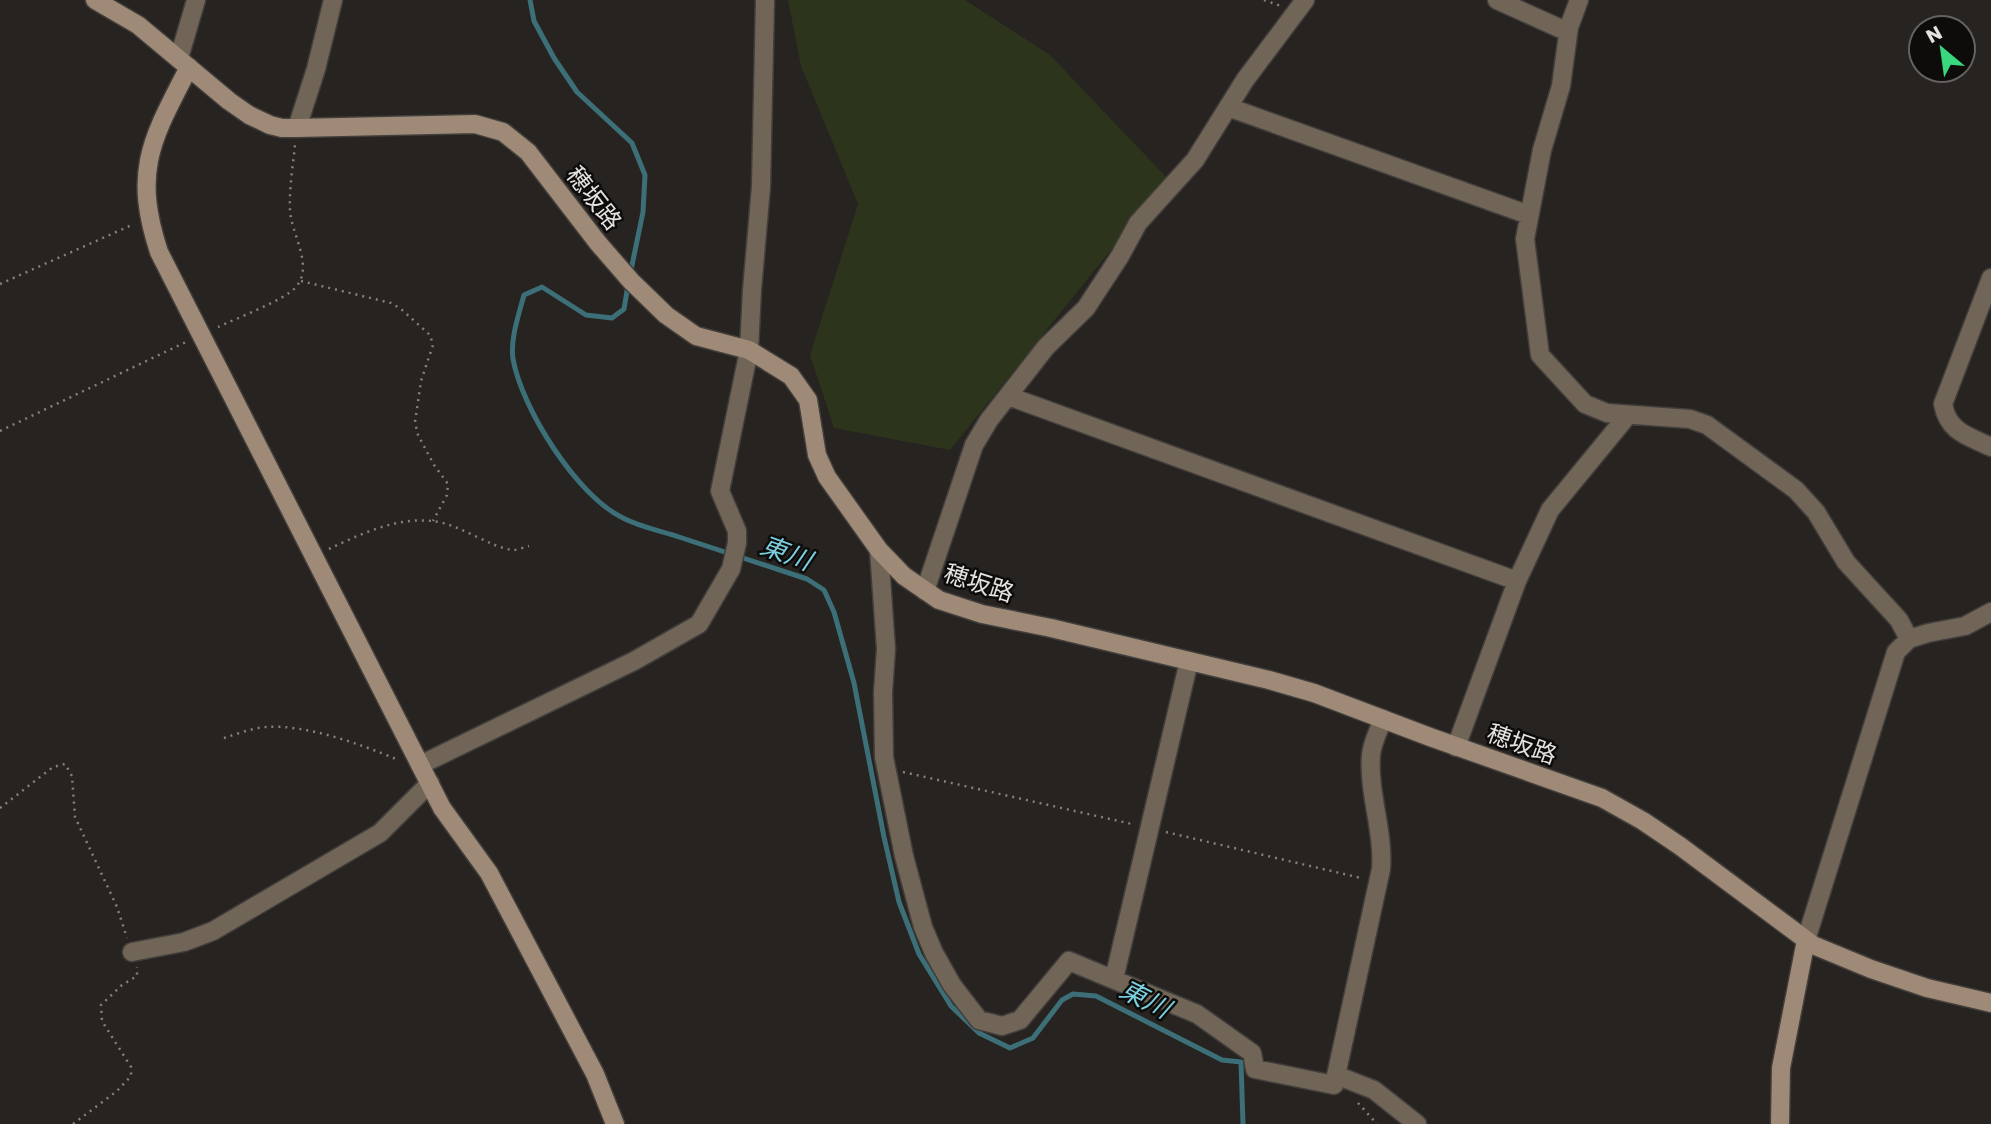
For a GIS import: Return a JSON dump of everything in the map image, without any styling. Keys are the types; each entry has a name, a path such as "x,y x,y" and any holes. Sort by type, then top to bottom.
{"main road":[{"name":"穂坂路","path":"95,0 138,25 229,101 270,125 297,128 475,124 503,132 528,152 584,226 666,316 696,336 749,350 791,376 808,400 817,455 827,477 879,550 904,576 939,600 982,614 1051,628 1314,693 1602,798 1680,846 1814,945 1927,988 1991,1003"},
{"path":"184,62 153,142 146,168 149,217 159,252 418,762 442,807 489,873 595,1073 615,1124"},
{"path":"1780,1124 1781,1068 1806,940"}],"street":[{"path":"184,62 196,0"},
{"path":"297,128 316,69 333,0"},
{"path":"418,762 634,660 699,624 731,569 737,531 720,491 749,350 761,187 765,0"},
{"path":"925,591 974,445 989,420 1045,347 1086,308 1138,223 1195,160 1245,80 1305,0"},
{"path":"1497,0 1568,32"},
{"path":"1579,0 1568,32 1562,86 1542,150 1525,240 1540,355 1585,404 1607,413 1690,419 1707,425 1796,490 1816,512 1846,562 1899,620 1909,639"},
{"path":"1228,107 1529,215"},
{"path":"1991,278 1943,404 1946,418 1955,429 1991,447"},
{"path":"1008,396 1517,581"},
{"path":"1456,747 1517,581 1550,510 1628,415"},
{"path":"879,550 886,649 883,692 884,757 904,856 923,927 934,953 951,985 979,1020 1002,1026 1020,1020 1069,961 1197,1014 1252,1053 1255,1069 1334,1084 1381,870 1382,850 1371,752 1383,719"},
{"path":"1806,940 1896,652 1909,639 1965,626 1991,612"},
{"path":"1114,979 1189,661"},
{"path":"132,952 184,942 212,931 246,912 380,833 430,783"},
{"path":"1336,1075 1374,1090 1417,1124"}],"path":[{"path":"0,285 149,217"},
{"path":"301,281 391,303 430,335 433,345 421,381 415,422 418,435 448,484 447,495 433,521"},
{"path":"314,557 381,527 433,521 469,532 506,548 515,550 529,546"},
{"path":"224,738 264,727 289,727 338,738 397,759 418,762"},
{"path":"0,808 53,767 65,764 72,776 75,817 117,907 136,962 138,976 122,985 101,1005 102,1021 131,1067 131,1076 117,1091 73,1124"}],"green space":[{"path":"788,0 965,0 1050,55 1168,179 950,450 834,428 810,355 858,204 801,66"}],"waterway":[{"name":"東川","path":"530,0 534,21 554,58 577,92 632,143 645,175 643,212 630,275"},
{"name":"東川","path":"628,285 624,309 612,318 586,315 542,287 524,295 512,351 518,379 528,402 554,449 570,471 605,507 636,524 807,579 824,590 834,612 854,683 899,902 919,954 951,1006 979,1033 1010,1048 1033,1038 1062,1000 1073,994 1096,996 1222,1060 1241,1062 1243,1124"}]}
